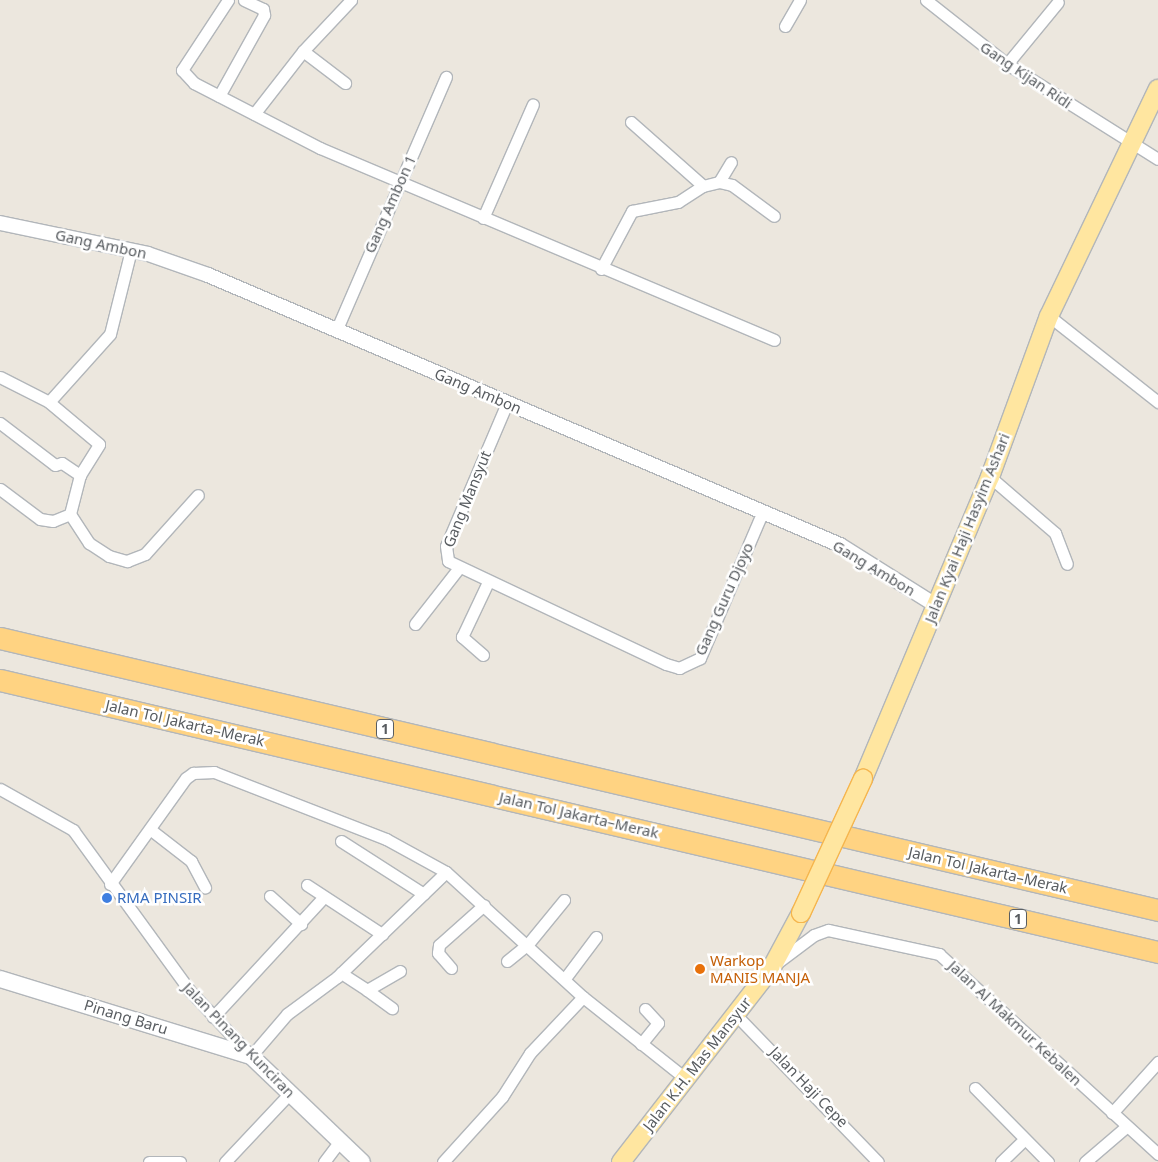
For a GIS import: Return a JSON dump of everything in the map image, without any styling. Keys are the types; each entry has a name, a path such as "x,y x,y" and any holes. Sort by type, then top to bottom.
{"highway":[{"name":"Jalan Tol Jakarta–Merak","path":"0,638 1158,910"},
{"name":"Jalan Tol Jakarta–Merak","path":"0,680 1158,952"}],"main road":[{"name":"Jalan Kyai Haji Hasyim Ashari","path":"801,913 863,779 937,606 990,477 1049,316 1158,89"},
{"name":"Jalan K.H. Mas Mansyur","path":"621,1162 772,967 801,913"},
{"name":"Pinang Baru","path":"0,979 251,1056"},
{"name":"Jalan Pinang Kunciran","path":"251,1056 362,1162"}],"street":[{"path":"228,0 182,70 219,96 399,182 601,269 774,340"},
{"path":"219,96 264,15 263,10 244,0"},
{"path":"254,114 303,51 352,0"},
{"path":"785,26 800,0"},
{"name":"Gang Kijan Ridi","path":"926,0 1007,64 1158,159"},
{"path":"1007,64 1058,2"},
{"path":"303,51 345,83"},
{"name":"Gang Ambon 1","path":"336,331 446,77"},
{"path":"483,218 533,104"},
{"path":"631,122 703,186"},
{"path":"719,182 731,162"},
{"path":"601,269 632,211 678,202 703,186 719,182 732,185 774,216"},
{"name":"Gang Ambon","path":"0,223 131,250 184,266 763,510 862,556 937,606"},
{"path":"49,402 110,334 131,250"},
{"path":"1049,316 1158,402"},
{"path":"0,377 49,402 99,444 80,475 70,514 89,543 127,561 145,554 198,495"},
{"name":"Gang Mansyut","path":"507,403 446,546 448,561 487,584 561,617"},
{"path":"0,423 55,465 62,463 80,475"},
{"path":"990,477 1055,533 1066,564"},
{"path":"0,490 40,519 53,521 70,514"},
{"name":"Gang Guru Djoyo","path":"561,617 666,664 691,665 700,658 763,510"},
{"path":"414,624 458,568"},
{"path":"483,655 462,637 487,584"},
{"path":"110,884 151,830 186,778 193,773 214,772 386,839 446,872 566,978 583,997 686,1079"},
{"name":"Jalan Pinang Kunciran","path":"0,788 63,821 213,1017 251,1056"},
{"path":"151,830 191,861 205,887"},
{"path":"341,841 424,894"},
{"path":"251,1056 287,1014 341,973 446,872"},
{"path":"307,885 322,899 361,917 382,934"},
{"path":"270,896 300,924"},
{"path":"213,1017 322,899"},
{"path":"507,960 528,944 564,900"},
{"path":"451,968 438,953 439,945 484,905"},
{"name":"Jalan Al Makmur Kebalen","path":"772,967 814,935 828,930 939,954 1158,1154"},
{"path":"566,978 596,937"},
{"path":"367,990 400,971"},
{"path":"341,973 392,1008"},
{"path":"443,1162 502,1097 530,1053 583,997"},
{"path":"641,1044 658,1023 645,1009"},
{"name":"Jalan Haji Cepe","path":"736,1015 878,1162"},
{"path":"1112,1113 1158,1062"},
{"path":"975,1088 1048,1162"},
{"path":"225,1162 289,1094"},
{"path":"1085,1162 1127,1126"},
{"path":"1001,1162 1025,1140"},
{"path":"324,1162 340,1141"},
{"path":"149,1162 180,1162"}],"place":[{"name":"RMA PINSIR","path":"107,898"},
{"name":"Warkop MANIS MANJA","path":"700,969"}]}
